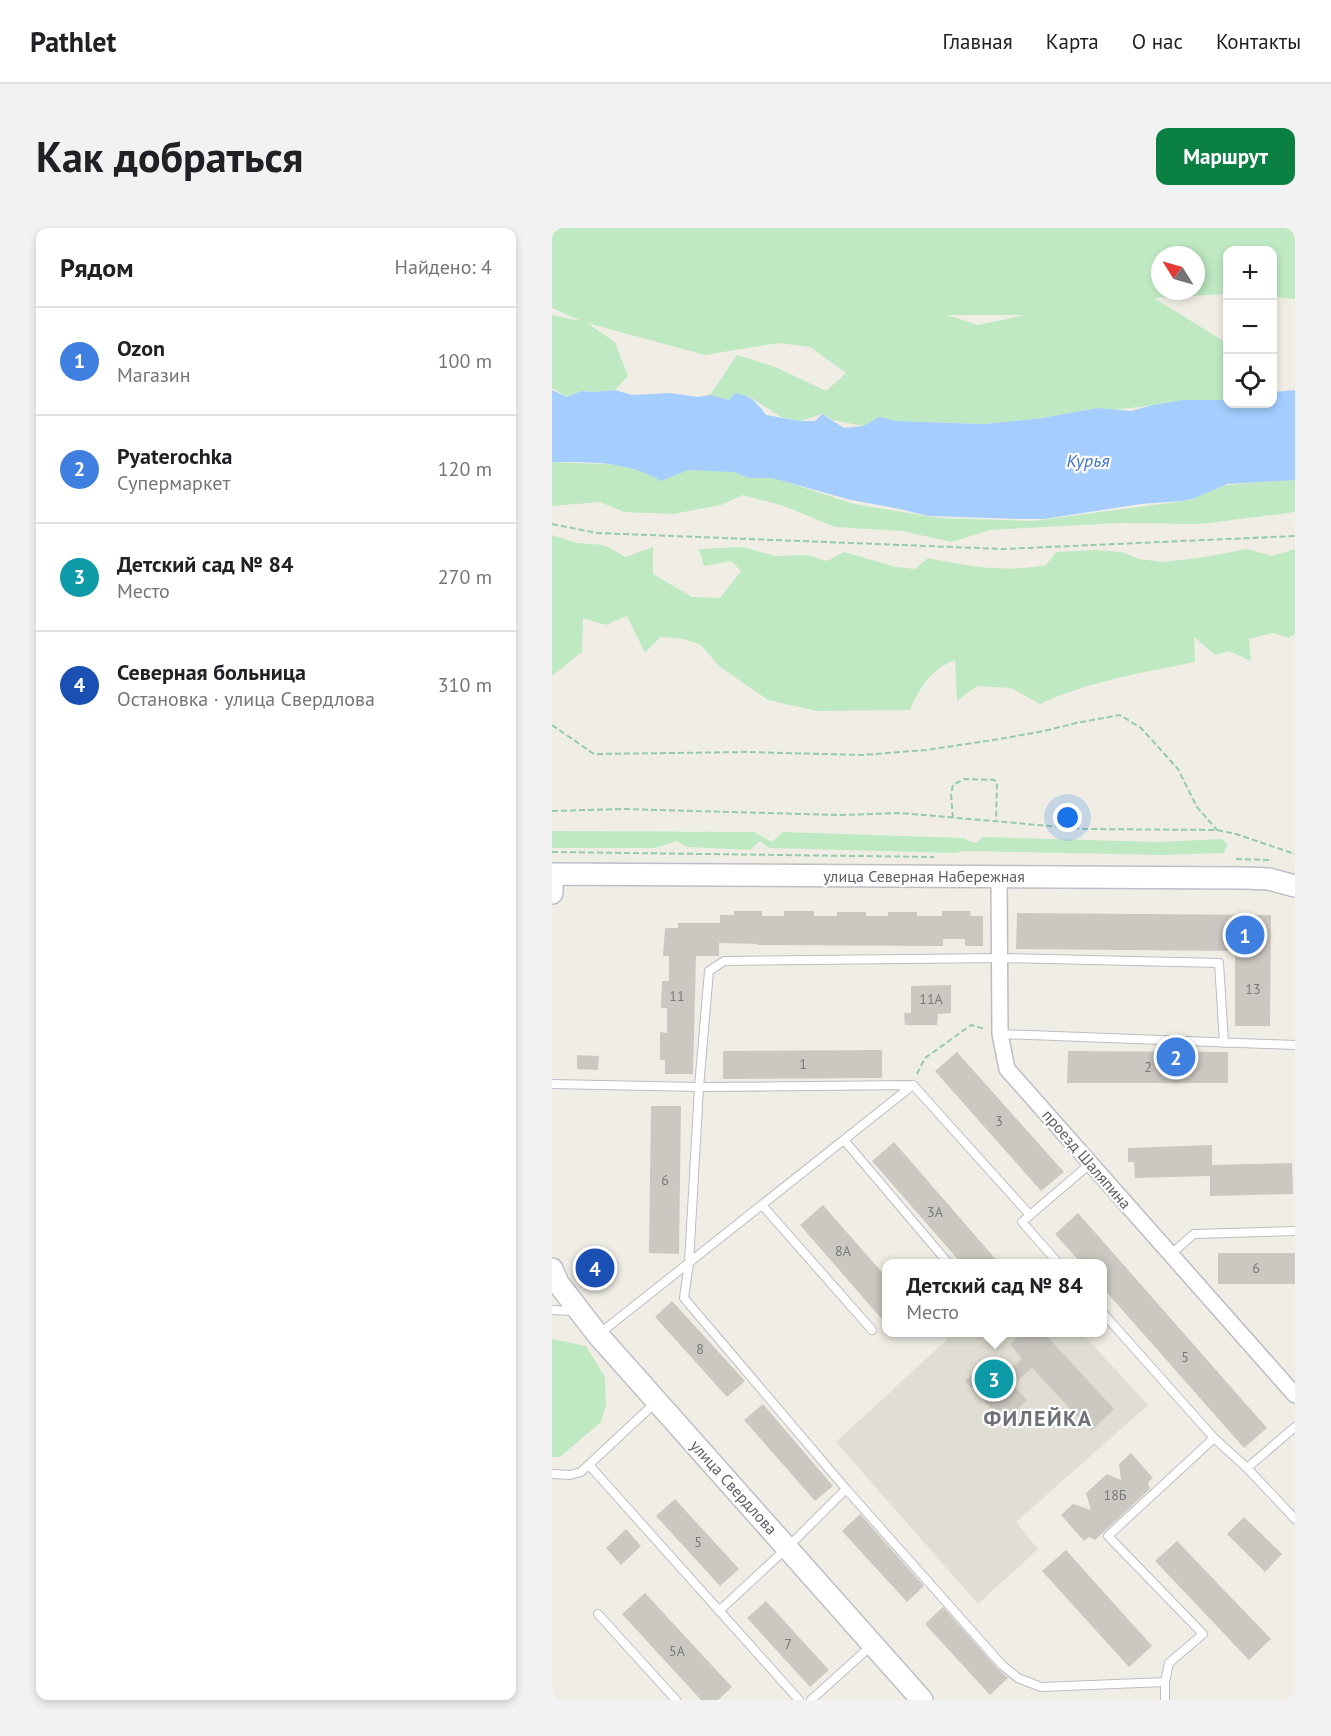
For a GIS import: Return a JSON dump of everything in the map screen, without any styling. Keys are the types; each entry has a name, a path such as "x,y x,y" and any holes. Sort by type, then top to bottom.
{"street":[{"name":"улица Северная Набережная","path":"552,874 1258,878 1295,886"},
{"path":"552,874 552,893"},
{"name":"проезд Шаляпина","path":"999,876 1000,1034 1007,1069 1295,1395"},
{"name":"улица Свердлова","path":"552,1269 558,1283 598,1335 922,1700"}],"lane":[{"path":"1165,1682 1041,1687 1018,1678 1002,1665 846,1489 684,1298 689,1263 699,1088 709,971 724,961 1000,958 1219,963 1224,1043"},
{"path":"1000,1034 1295,1045"},
{"path":"552,1084 699,1088 913,1085 1030,1215"},
{"path":"598,1335 913,1085"},
{"path":"844,1140 946,1259"},
{"path":"1055,1259 1022,1221 1090,1163"},
{"path":"762,1204 872,1330"},
{"path":"1171,1254 1194,1234 1295,1231"},
{"path":"552,1310 579,1311"},
{"path":"1107,1318 1214,1438 1247,1468 1295,1519"},
{"path":"552,1474 570,1475 581,1472 657,1401"},
{"path":"1247,1468 1295,1427"},
{"path":"1165,1700 1168,1663 1203,1634 1108,1536 1214,1438"},
{"path":"589,1465 799,1700"},
{"path":"719,1611 846,1489"},
{"path":"598,1614 676,1700"},
{"path":"811,1700 873,1644"}],"path":[{"path":"552,524 597,533 1003,549 1295,536"},
{"path":"552,725 594,754 748,752 862,755 926,750 1000,740 1120,715 1141,728 1178,769 1197,807 1217,830"},
{"path":"953,818 951,794 953,785 964,779 994,780 997,782 996,821"},
{"path":"552,811 625,809 842,815 901,813 1084,829 1217,830 1295,854"},
{"path":"552,852 941,857"},
{"path":"1234,859 1273,861"},
{"path":"913,1085 925,1058 971,1024 1000,1034"}],"shaded area":[{"path":"950,1337 1086,1337 1148,1405 1016,1522 1038,1549 978,1604 836,1442"}],"green space":[{"path":"552,228 1295,228 1295,299 1277,297 1277,246 1223,246 1223,294 1205,295 1205,246 1151,246 1151,300 1157,300 1223,341 1223,400 1196,400 1114,410 1097,408 1042,418 983,424 897,421 879,417 863,426 833,420 822,414 800,421 783,418 748,396 729,400 710,395 737,355 773,366 826,391 846,373 810,347 778,343 705,355 587,323 615,342 628,376 615,390 581,391 567,397 552,388 552,315 581,321 552,308","holes":["947,315 1025,315 978,325"]},
{"path":"552,462 750,470 854,504 939,518 1033,521 1191,500 1218,486 1295,479 1295,512 1200,524 1119,523 990,530 952,542 902,531 835,527 784,506 743,495 721,505 673,514 624,512 600,502 552,506"},
{"path":"552,535 577,543 604,545 626,557 653,547 653,574 692,597 720,598 741,571 731,561 704,566 699,549 743,547 775,556 807,555 827,561 844,552 896,567 915,569 928,558 972,566 1016,568 1046,565 1056,552 1095,550 1122,552 1139,559 1163,562 1247,549 1272,556 1295,549 1295,634 1288,638 1273,633 1249,639 1251,661 1229,651 1215,655 1194,637 1195,662 1077,689 1040,704 1011,688 977,686 957,701 955,660 939,668 927,680 910,710 817,711 768,700 719,666 701,645 684,639 660,637 645,653 627,616 606,625 583,618 582,652 552,676"},
{"path":"552,831 754,832 772,842 783,832 963,838 975,843 984,837 1157,842 1222,839 1228,845 1223,853 1163,855 769,848 760,841 750,850 688,847 676,841 656,848 552,848"},
{"path":"552,1339 586,1346 605,1377 606,1405 601,1422 560,1457 552,1457"}],"water":[{"name":"Курья","path":"552,390 567,397 581,391 615,390 632,395 670,393 698,397 710,395 729,400 735,393 753,400 766,415 800,421 815,421 822,414 844,428 863,426 879,417 897,421 983,424 1042,418 1097,408 1131,411 1184,400 1223,400 1223,408 1277,408 1277,392 1295,390 1295,480 1227,484 1193,499 1141,504 1044,519 928,516 851,500 772,478 748,478 734,472 688,470 661,481 648,474 622,466 552,462"}],"building":[{"path":"734,911 762,911 762,916 784,916 784,911 814,911 814,916 837,916 837,912 866,912 866,916 888,916 888,912 917,912 917,916 942,916 942,911 970,911 971,916 983,916 983,946 965,946 965,939 943,939 943,946 719,943 719,956 696,956 693,1074 665,1074 665,1060 660,1060 660,1032 667,1033 667,1008 661,1008 662,981 669,981 669,956 663,956 665,928 678,928 678,923 720,923 720,915 734,915"},
{"path":"1017,913 1271,915 1270,1026 1235,1026 1235,951 1016,949"},
{"path":"951,985 951,1013 938,1014 937,1025 905,1025 904,1013 911,1013 911,986"},
{"path":"882,1050 882,1078 723,1079 723,1051"},
{"path":"1068,1051 1228,1052 1228,1083 1067,1083"},
{"path":"957,1052 1064,1172 1041,1191 935,1071"},
{"path":"577,1055 599,1056 598,1070 577,1069"},
{"path":"651,1106 681,1106 679,1254 649,1253"},
{"path":"894,1142 996,1259 958,1259 872,1161"},
{"path":"1212,1145 1212,1165 1292,1163 1293,1194 1210,1196 1210,1176 1135,1178 1134,1162 1128,1162 1128,1148"},
{"path":"823,1205 882,1272 882,1319 800,1225"},
{"path":"1078,1213 1267,1428 1244,1448 1107,1293 1107,1259 1077,1259 1055,1234"},
{"path":"1218,1253 1295,1253 1295,1284 1218,1284"},
{"path":"672,1301 745,1381 727,1397 655,1317"},
{"path":"1018,1337 1048,1337 1114,1409 1091,1431 1032,1368 1013,1385 1027,1400 1004,1422 965,1381 988,1360 1003,1376 1022,1359 1010,1344"},
{"path":"763,1404 833,1486 815,1501 744,1420"},
{"path":"1131,1453 1153,1478 1148,1482 1150,1489 1095,1540 1089,1537 1084,1541 1061,1515 1073,1504 1091,1510 1086,1493 1107,1474 1121,1480 1119,1464"},
{"path":"675,1499 739,1569 720,1586 656,1516"},
{"path":"860,1514 924,1586 907,1602 842,1531"},
{"path":"1244,1517 1282,1554 1265,1572 1227,1534"},
{"path":"626,1529 641,1546 621,1565 606,1548"},
{"path":"1177,1541 1271,1639 1249,1660 1155,1561"},
{"path":"1066,1550 1152,1646 1129,1667 1042,1571"},
{"path":"645,1593 732,1687 718,1700 701,1700 622,1614"},
{"path":"766,1601 829,1670 810,1687 747,1618"},
{"path":"943,1607 1008,1678 990,1695 925,1624"}],"place":[{"name":"Ozon","path":"1245,935"},
{"name":"Pyaterochka","path":"1176,1057"},
{"name":"Северная больница","path":"595,1268"},
{"name":"Детский сад № 84","path":"994,1379"}],"district":[{"name":"ФИЛЕЙКА","path":"1038,1418"}]}
